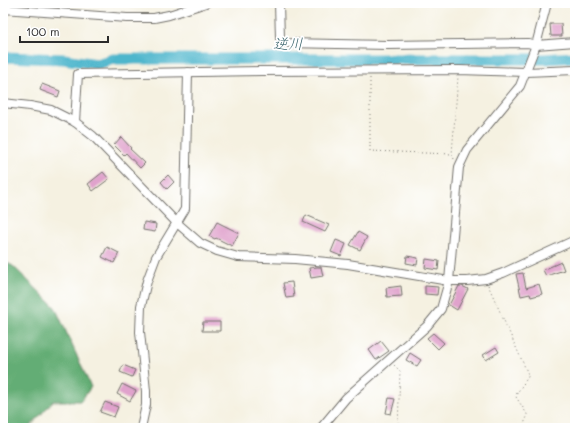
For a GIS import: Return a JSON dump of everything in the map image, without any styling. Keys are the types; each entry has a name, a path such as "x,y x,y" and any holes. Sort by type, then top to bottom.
{"street":[{"path":"3,9 127,18 154,18 169,15 206,3"},
{"path":"279,3 280,38 282,42 286,44 388,45 528,43 536,46 575,42"},
{"path":"321,428 346,398 427,326 441,309 449,281 458,167 467,150 520,86 536,46 548,3"},
{"path":"75,122 78,74 459,70 526,72 575,70"},
{"path":"141,428 146,405 146,391 140,332 141,306 151,269 162,246 185,209 188,72"},
{"path":"3,103 51,110 75,122 93,136 176,222 200,243 217,251 238,257 295,259 348,264 449,281 467,281 486,279 502,274 575,240"}],"path":[{"path":"370,71 370,151 452,154 459,70"},
{"path":"486,279 528,374 528,377 516,393 516,397 527,414 527,418 522,428"},
{"path":"389,360 400,371 398,428"}],"green space":[{"path":"3,261 13,266 55,307 91,387 81,401 53,401 29,428 3,428"}],"building":[{"path":"550,24 561,24 562,36 551,36"},
{"path":"42,84 60,91 58,97 40,90"},
{"path":"121,137 131,148 130,149 145,163 140,168 126,153 124,155 114,145"},
{"path":"103,172 109,179 93,191 88,184"},
{"path":"168,175 174,182 167,189 161,182"},
{"path":"306,215 329,225 325,232 303,222"},
{"path":"144,222 156,224 155,232 143,230"},
{"path":"217,222 239,233 232,246 209,236"},
{"path":"358,232 367,237 360,250 350,245"},
{"path":"336,240 346,244 341,256 331,252"},
{"path":"107,247 119,253 114,263 102,257"},
{"path":"407,256 418,258 417,265 406,263"},
{"path":"426,259 439,261 438,270 425,268"},
{"path":"561,262 564,270 546,276 543,270"},
{"path":"321,267 323,276 311,278 309,268"},
{"path":"523,273 526,288 539,284 542,294 531,297 530,294 521,296 516,274"},
{"path":"292,282 294,297 286,298 283,283"},
{"path":"401,286 402,296 387,297 386,288"},
{"path":"425,286 438,287 437,295 425,294"},
{"path":"459,286 468,289 457,310 449,305"},
{"path":"203,322 220,322 220,331 202,331"},
{"path":"433,333 444,343 438,349 427,338"},
{"path":"381,341 389,351 376,360 369,350"},
{"path":"496,347 499,352 486,360 483,355"},
{"path":"410,353 421,360 417,366 406,360"},
{"path":"123,365 135,370 132,377 120,372"},
{"path":"122,384 136,391 130,401 117,394"},
{"path":"389,398 395,399 391,414 386,413"},
{"path":"105,402 118,407 114,417 100,412"}],"waterway":[{"name":"逆川","path":"3,57 64,59 97,64 113,59 544,59 575,57"}]}
